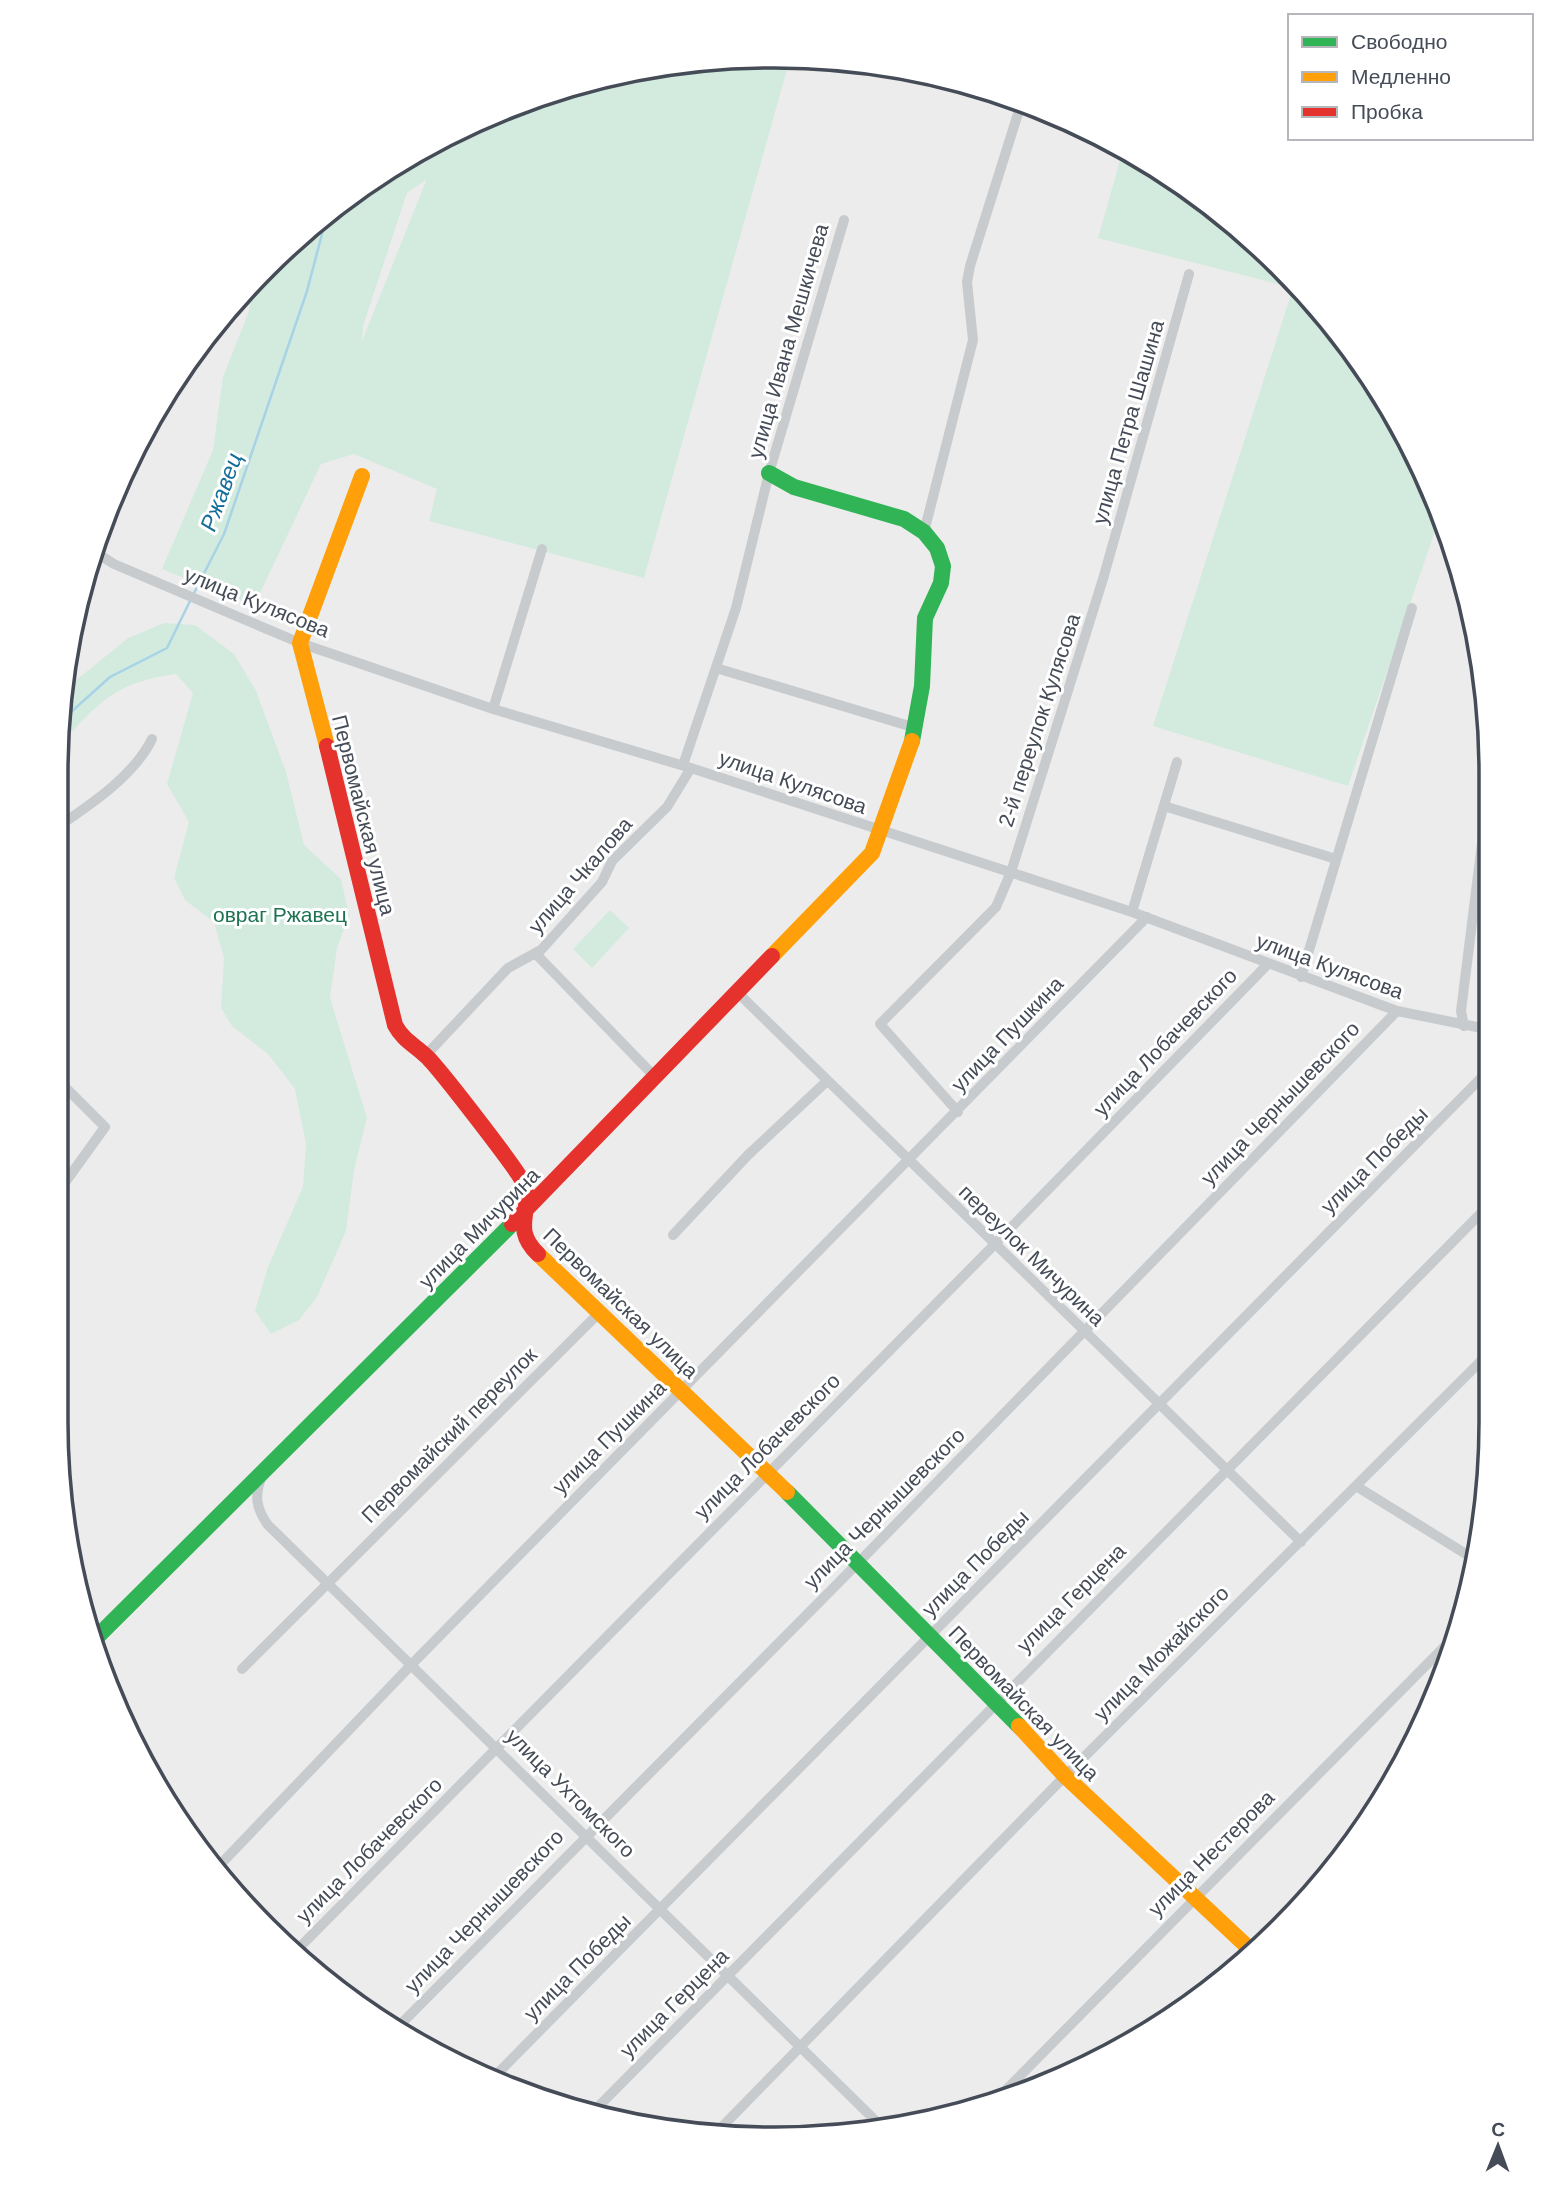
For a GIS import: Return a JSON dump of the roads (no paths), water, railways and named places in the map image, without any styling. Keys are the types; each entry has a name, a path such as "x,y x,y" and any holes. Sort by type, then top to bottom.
{"street":[{"path":"769,473 794,487 904,519 925,532 973,340 967,282 970,266 1018,113"},
{"name":"улица Ивана Мешкичева","path":"769,473 844,220"},
{"name":"улица Петра Шашина","path":"1103,579 1189,274"},
{"name":"улица Чкалова","path":"426,1055 508,968 535,953 601,882 612,861 667,807 687,766 736,608 769,473"},
{"path":"300,643 362,476"},
{"name":"улица Мичурина","path":"101,1633 525,1211 872,853 916,728 922,687 925,618 941,583 943,566 937,548 925,532"},
{"path":"494,709 542,549"},
{"name":"улица Кулясова","path":"103,557 300,643 494,709 687,766 881,832 1147,917 1267,965 1397,1011 1479,1028"},
{"name":"2-й переулок Кулясова","path":"958,1112 880,1024 996,907 1011,872 1103,579"},
{"path":"1301,976 1412,608"},
{"name":"Первомайская улица","path":"300,643 395,1025 403,1039 426,1055 524,1183 525,1211 522,1229 527,1244 768,1473 997,1701 1065,1776 1246,1946"},
{"path":"716,668 916,728"},
{"path":"68,818 137,763 152,739"},
{"path":"1132,912 1177,762"},
{"path":"1164,806 1336,859"},
{"path":"1464,1026 1461,1010 1479,866"},
{"name":"улица Пушкина","path":"223,1862 413,1664 1147,917"},
{"path":"535,953 656,1078"},
{"name":"улица Лобачевского","path":"302,1946 1267,965"},
{"name":"переулок Мичурина","path":"738,994 1158,1406 1301,1542"},
{"name":"улица Чернышевского","path":"404,2021 585,1835 858,1563 1397,1011"},
{"name":"улица Победы","path":"500,2071 1479,1080"},
{"path":"673,1236 748,1155 827,1081"},
{"path":"68,1090 105,1127 68,1178"},
{"name":"улица Герцена","path":"600,2105 1479,1215"},
{"name":"Первомайский переулок","path":"242,1669 598,1314"},
{"name":"улица Можайского","path":"724,2125 1065,1776 1479,1363"},
{"name":"улица Ухтомского","path":"263,1473 256,1497 262,1517 729,1976 799,2049 874,2120"},
{"path":"1356,1486 1466,1554"},
{"name":"улица Нестерова","path":"1010,2085 1192,1898 1440,1651"}],"waterway":[{"name":"Ржавец","path":"193,595 224,534 307,291 323,231"},
{"name":"Ржавец","path":"71,712 110,677 167,648 190,601"}],"park label":[{"name":"овраг Ржавец","path":"280,914"}]}
